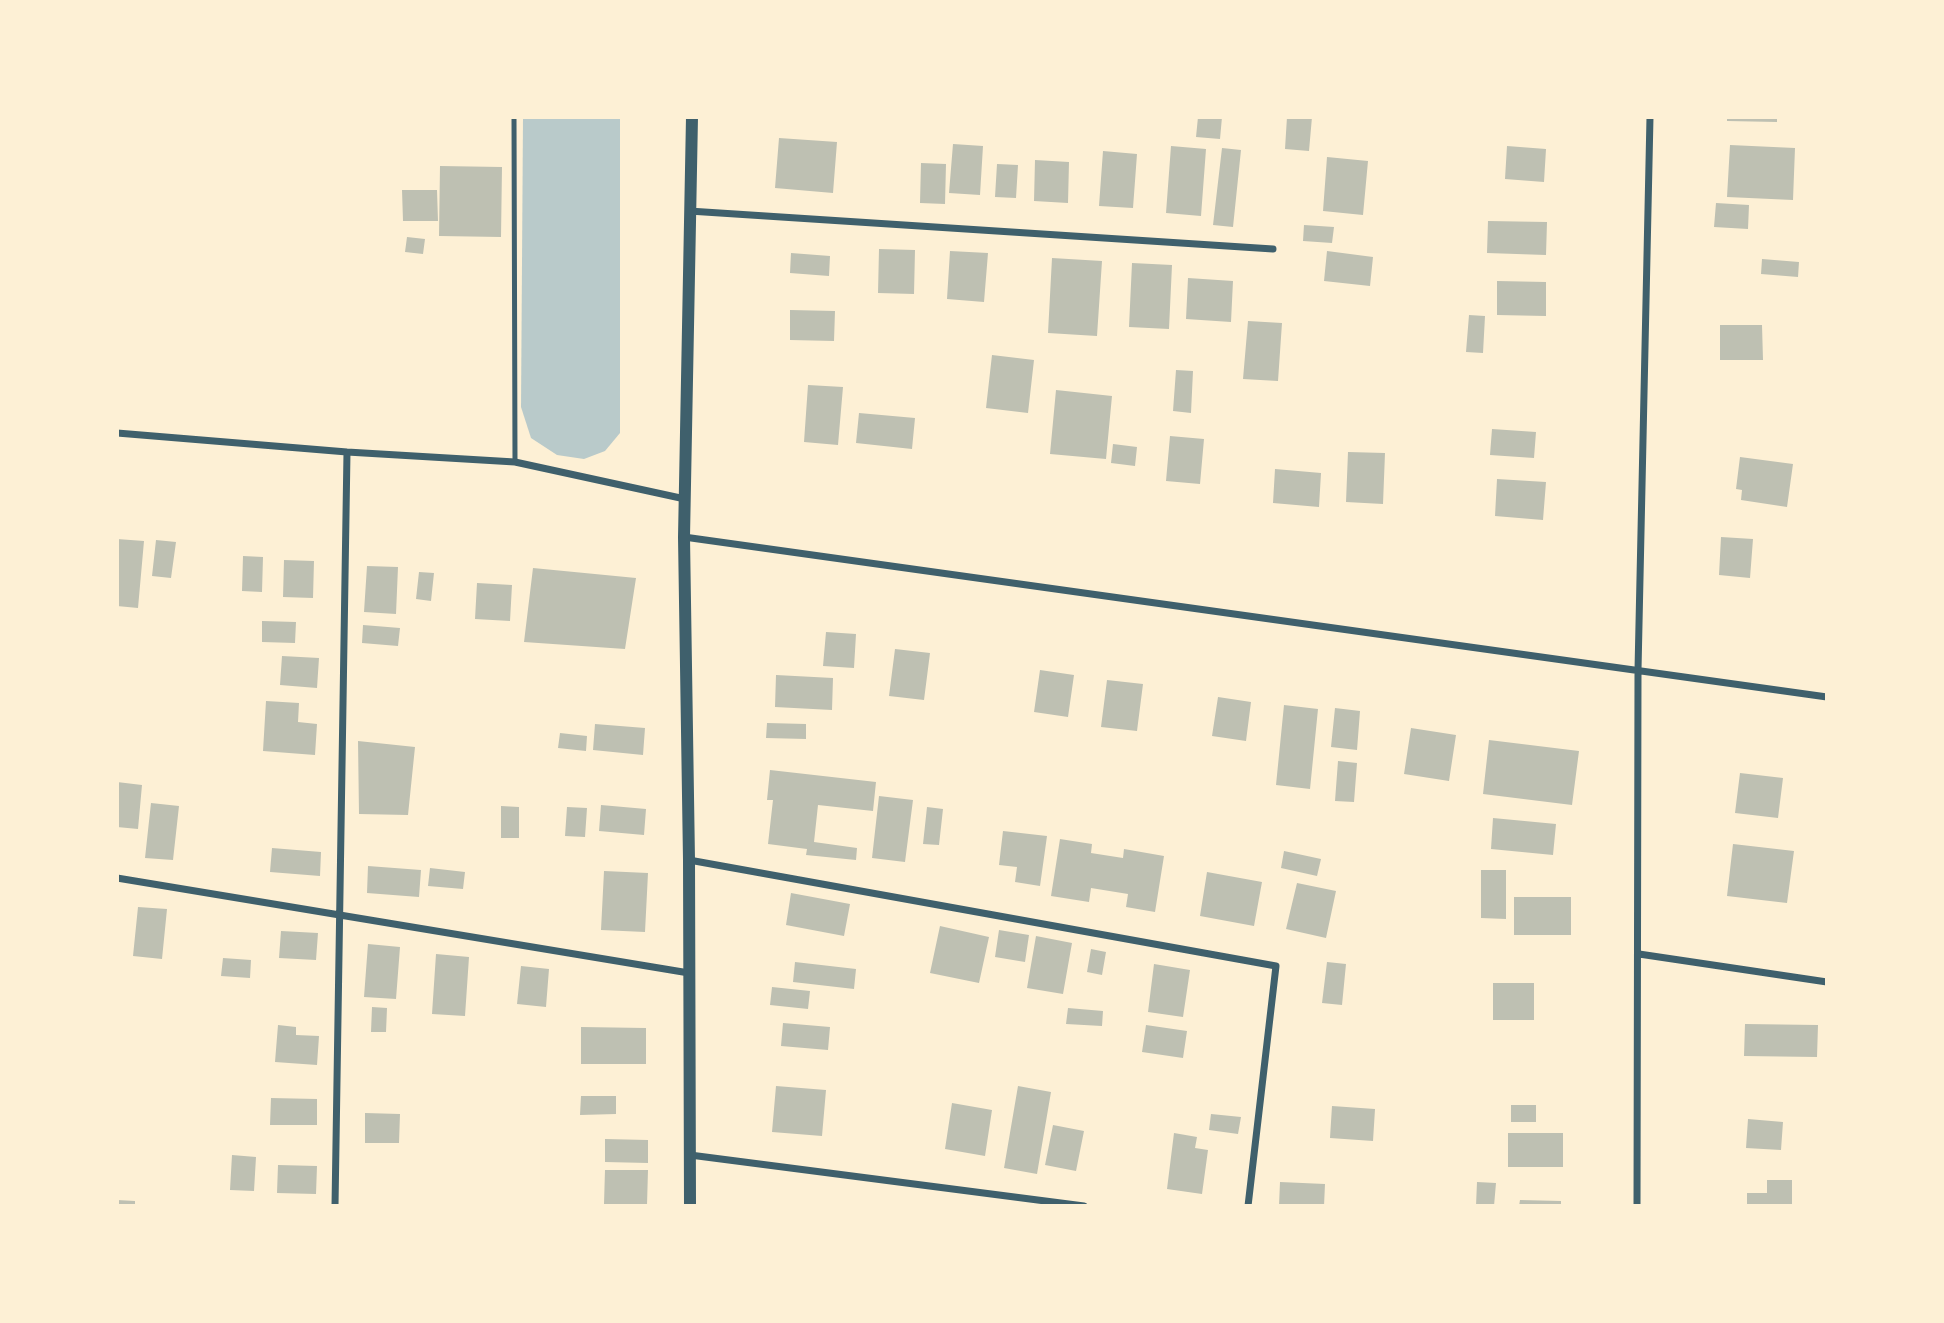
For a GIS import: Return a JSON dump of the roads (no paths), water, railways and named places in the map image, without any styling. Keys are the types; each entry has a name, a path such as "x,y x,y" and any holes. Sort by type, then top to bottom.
{"street":[{"path":"690,1206 689,860 684,537 692,117"},
{"path":"1637,1206 1638,670 1650,117"},
{"path":"689,211 1273,249"},
{"path":"117,433 347,452 515,462 685,499"},
{"path":"335,1206 347,452"},
{"path":"684,537 1827,697"},
{"path":"689,860 1276,966 1248,1206"},
{"path":"117,878 689,973"},
{"path":"1639,954 1827,982"},
{"path":"690,1155 1084,1206"}],"lane":[{"path":"514,117 515,462"}]}
